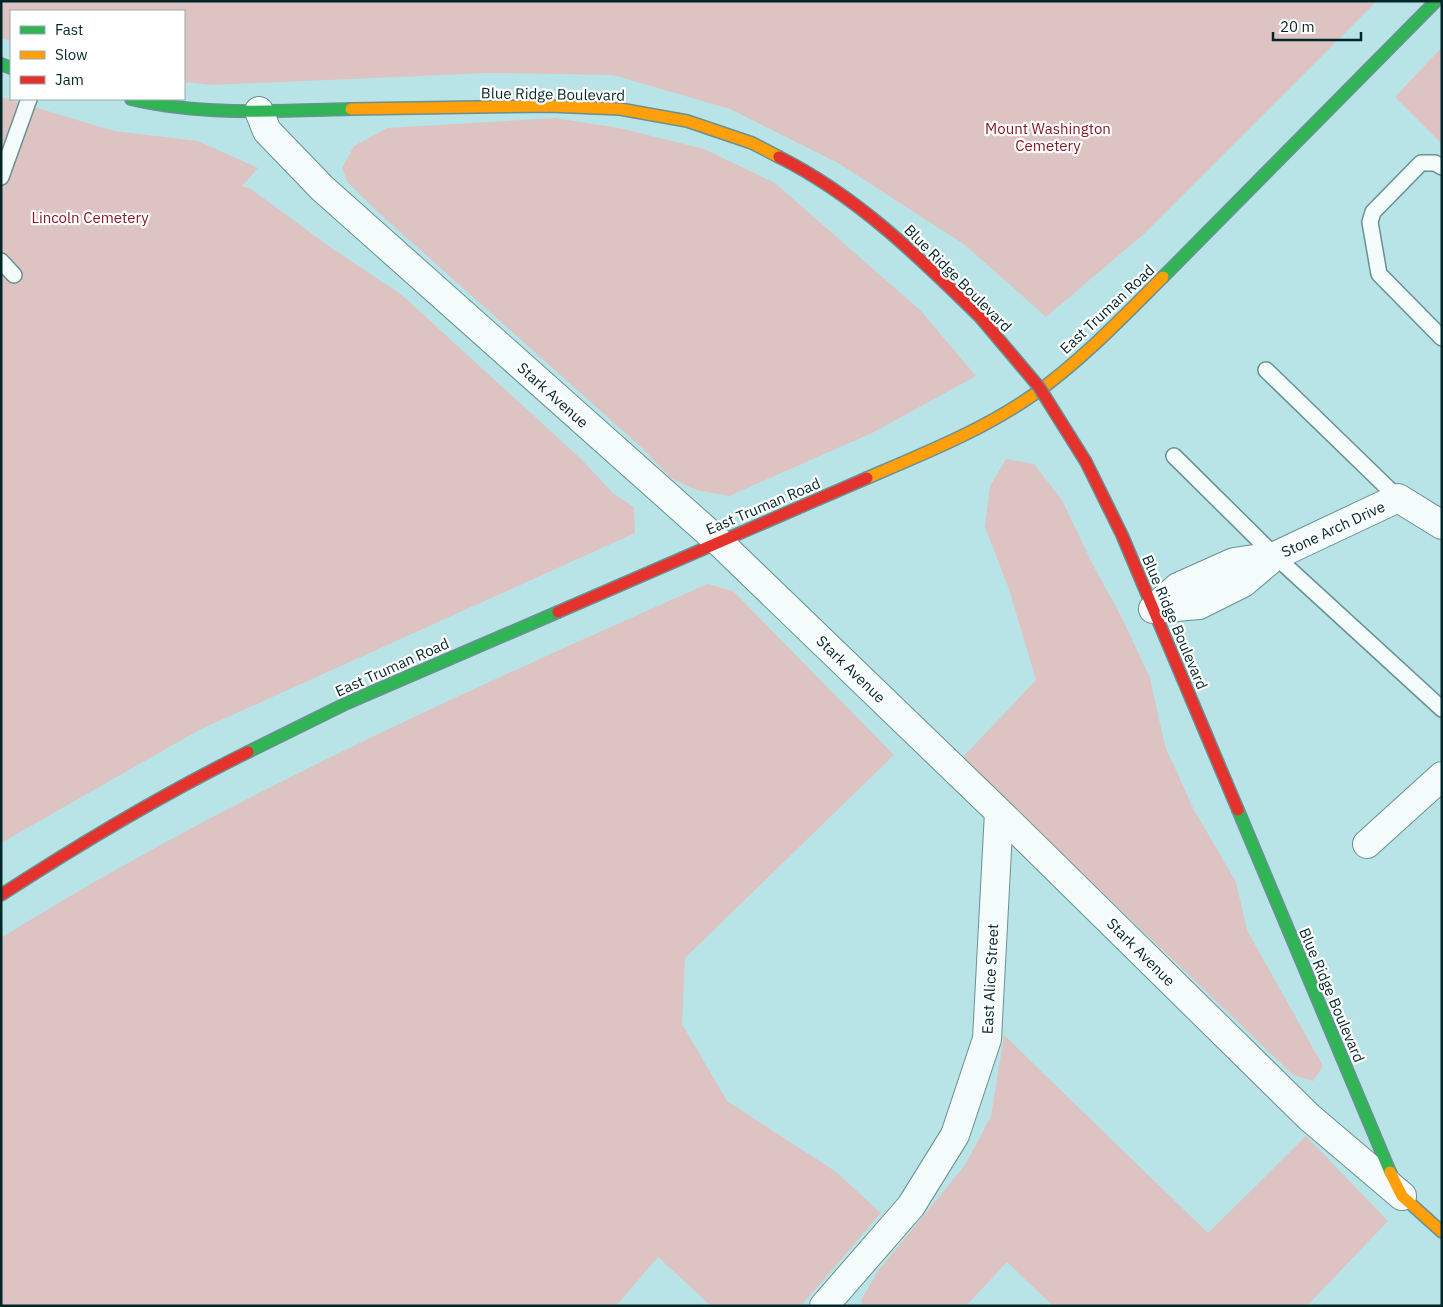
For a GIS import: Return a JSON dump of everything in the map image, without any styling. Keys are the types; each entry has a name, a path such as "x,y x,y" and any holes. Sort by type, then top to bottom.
{"main road":[{"name":"East Truman Road","path":"1,895 74,848 208,772 338,707 955,440 1033,395 1110,332 1436,1"},
{"name":"Blue Ridge Boulevard","path":"135,100 160,106 259,111 549,106 620,108 687,121 752,143 813,174 908,246 980,317 1039,386 1086,462 1122,535 1363,1106 1380,1154 1402,1196"},
{"name":"Stark Avenue","path":"1402,1196 1442,1232"}],"street":[{"name":"Stark Avenue","path":"259,111 268,131 322,188 718,541 999,812 1309,1117 1402,1196"},
{"name":"Stone Arch Drive","path":"1153,609 1199,605 1243,583 1275,556 1398,498 1442,525"},
{"path":"1367,844 1442,776"},
{"name":"East Alice Street","path":"826,1305 911,1206 955,1135 986,1040 999,812"}],"lane":[{"path":"1,177 29,100"},
{"path":"1442,167 1435,163 1421,162 1373,212 1370,222 1379,274 1442,338"},
{"path":"1,261 14,275"},
{"path":"1266,370 1398,498"},
{"path":"1174,456 1275,556 1442,709"}],"green space":[{"name":"Mount Washington Cemetery","path":"1,1 1377,1 1145,233 1046,317 965,245 838,163 730,109 613,75 489,73 211,85 185,82 185,10 10,10 10,41 1,38"},
{"path":"1442,47 1442,144 1395,97"},
{"name":"Lincoln Cemetery","path":"1,97 114,131 198,141 258,168 242,186 251,189 333,249 402,295 581,459 613,493 634,507 635,533 199,730 1,843"},
{"path":"555,118 619,128 704,149 775,183 921,311 976,376 872,433 729,496 696,490 671,478 642,448 380,214 348,183 342,168 354,146 387,128"},
{"path":"1006,459 1034,464 1062,500 1092,563 1122,618 1150,678 1165,746 1194,810 1236,882 1247,930 1323,1066 1313,1081 1293,1075 962,758 1036,680 1009,589 985,527 990,486"},
{"path":"707,584 733,591 894,755 685,958 682,1024 727,1101 835,1171 881,1213 801,1306 711,1306 658,1257 616,1306 1,1306 1,938 86,887 260,793 437,706"},
{"path":"1004,1035 1208,1233 1306,1136 1388,1221 1307,1306 1053,1306 1007,1262 966,1306 863,1306 861,1300 878,1271 965,1165 991,1116"}],"traffic: fast":[{"path":"1163,277 1436,1"},
{"path":"1,64 10,68"},
{"path":"136,100 185,108 213,110 351,109"},
{"path":"248,752 347,703 558,612"},
{"path":"1238,810 1390,1172"}],"traffic: slow":[{"path":"351,109 549,106 620,109 687,121 752,143 779,157"},
{"path":"867,478 931,450 1014,408 1051,382 1084,354 1163,277"},
{"path":"1390,1172 1402,1196 1442,1232"}],"traffic: jam":[{"path":"779,157 835,190 861,209 910,250 980,317"},
{"path":"980,317 1039,387 1086,462"},
{"path":"1086,462 1122,535 1238,810"},
{"path":"558,612 867,478"},
{"path":"1,895 123,820 248,752"}]}
